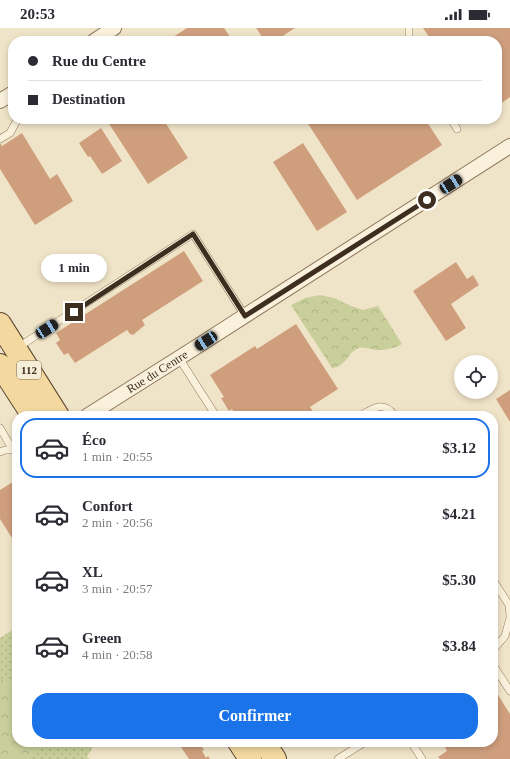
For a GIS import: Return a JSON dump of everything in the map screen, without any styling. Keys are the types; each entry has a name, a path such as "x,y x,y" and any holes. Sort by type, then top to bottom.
{"main road":[{"name":"112","path":"0,324 55,411"},
{"name":"112","path":"1,370 30,411"},
{"path":"242,747 250,759"},
{"path":"267,747 275,759"}],"street":[{"path":"102,36 114,28"},
{"name":"Rue du Centre","path":"95,411 510,146"}],"lane":[{"path":"0,139 10,133 15,124"},
{"path":"454,124 457,129"},
{"path":"16,349 193,234 245,316"},
{"path":"179,358 213,411"},
{"path":"367,411 380,406 391,411"},
{"path":"0,428 12,446"},
{"path":"0,452 5,450 12,451"},
{"path":"498,588 509,605 510,617 505,636 498,644"},
{"path":"498,673 510,691"},
{"path":"338,759 357,747"},
{"path":"414,747 422,759"}],"green space":[{"path":"320,295 334,298 363,310 378,306 402,344 384,350 363,347 359,348 355,350 341,365 332,368 291,305 305,298"},
{"path":"12,630 12,686 0,678 0,638"},
{"path":"0,678 12,686 12,747 36,747 27,759 0,759"},
{"path":"36,747 93,747 87,757 90,759 27,759"}],"building":[{"path":"187,28 224,28 230,36 175,36"},
{"path":"256,28 295,28 283,36 262,36"},
{"path":"423,28 510,28 510,97 502,103 502,36 429,36"},
{"path":"109,124 166,124 188,158 148,184"},
{"path":"308,124 428,124 442,145 357,200"},
{"path":"101,128 122,161 102,174 79,143"},
{"path":"22,133 50,179 57,174 73,201 35,225 0,169 0,143 2,146"},
{"path":"303,143 347,212 317,231 273,162"},
{"path":"184,251 203,281 142,320 145,325 133,335 127,330 75,363 68,353 64,355 56,343 60,340 56,333"},
{"path":"456,262 467,279 473,275 479,285 451,304 466,328 446,341 413,291"},
{"path":"296,324 338,389 310,407 313,411 233,411 232,409 229,411 221,398 224,397 210,375 255,346 257,349"},
{"path":"510,390 510,422 496,399"},
{"path":"12,482 12,538 0,519 0,490"},
{"path":"498,695 510,714 510,759 440,759 438,757 447,751 445,747 498,747"},
{"path":"181,747 202,747 204,750 202,751 206,758 208,756 210,759 189,759"}],"route":[{"path":"74,312 193,234 245,316 427,200"}]}
